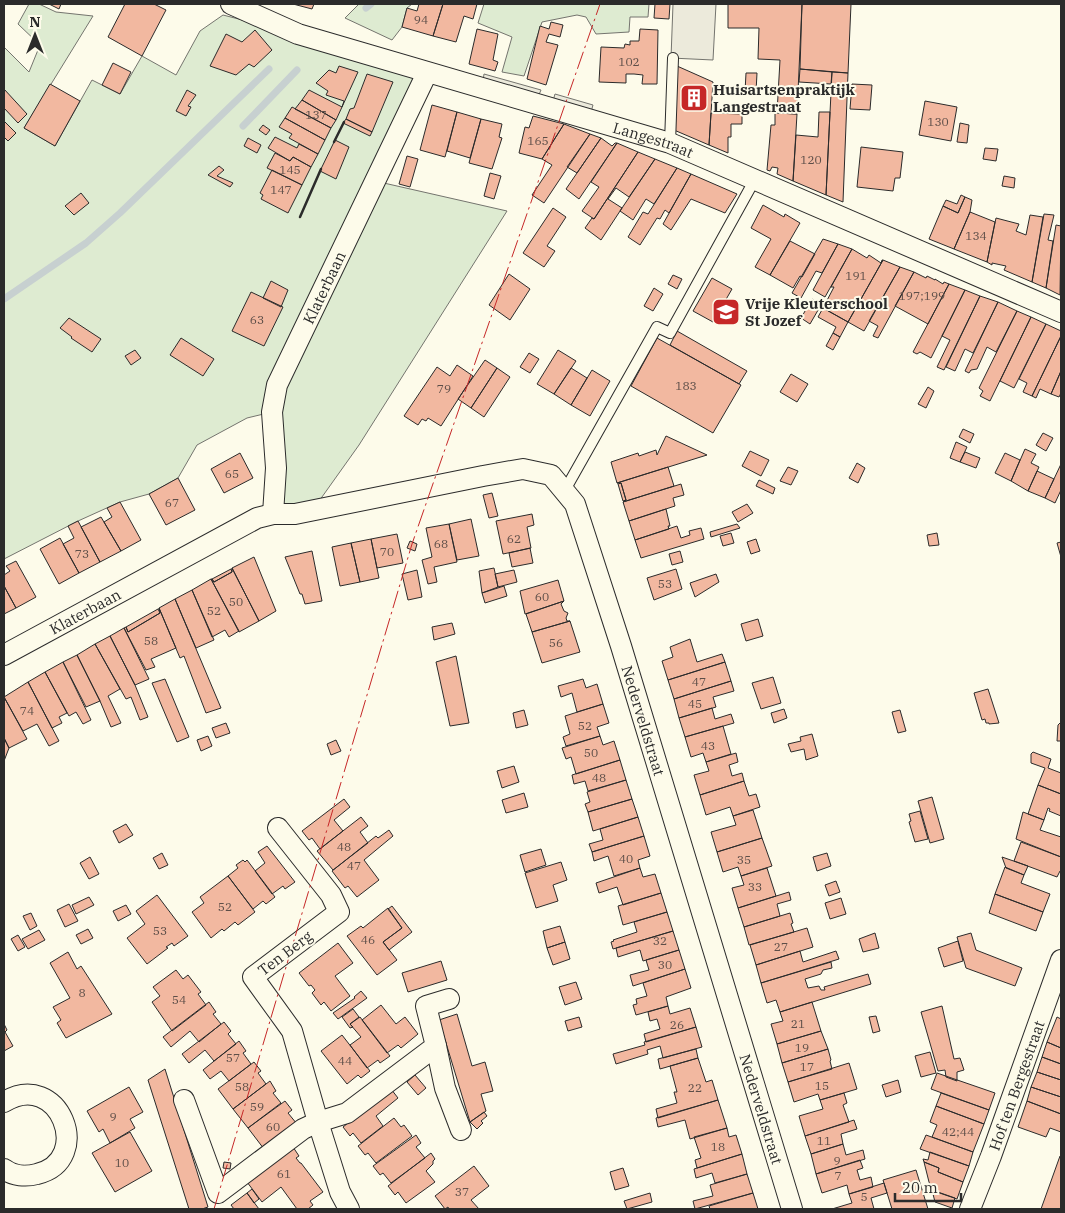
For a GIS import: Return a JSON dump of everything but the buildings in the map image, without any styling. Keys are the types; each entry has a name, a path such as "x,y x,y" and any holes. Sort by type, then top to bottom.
{"street":[{"name":"Langestraat","path":"231,4 298,34 670,144 1061,312"},
{"name":"Klaterbaan","path":"273,514 276,468 272,412 277,386 427,73"},
{"name":"Nederveldstraat","path":"312,511 523,469 551,475 575,504 618,637 792,1209"},
{"name":"Klaterbaan","path":"4,655 257,518 273,514 295,514 312,511"},
{"name":"Ten Berg","path":"278,828 330,895 339,912 253,977 292,1031 340,1192 349,1209"},
{"name":"Hof ten Bergestraat","path":"970,1209 991,1156 1061,960"},
{"path":"449,999 426,1006 445,1088 461,1130"},
{"path":"184,1100 218,1193 303,1129 318,1122 348,1113 436,1046"},
{"path":"4,1102 25,1095 39,1096 51,1102 66,1124 67,1138 63,1154 54,1165 43,1172 30,1176 16,1175 4,1168"}],"lane":[{"path":"670,144 673,58"},
{"path":"565,490 656,327 670,333 754,181"}],"green space":[{"path":"29,4 39,4 56,12 93,16 24,128 55,146 92,80 120,94 142,56 176,75 200,31 223,15 313,38 427,73 375,181 507,211 359,445 312,511 273,514 272,412 247,418 197,445 178,478 149,494 120,502 4,559 4,47 29,72 40,45 18,24"},
{"path":"359,4 412,4 407,8 402,27 392,40 345,18"},
{"path":"484,4 649,4 648,17 630,17 629,32 596,34 586,17 577,15 542,22 524,76 502,72 512,37 478,23"}],"shaded area":[{"path":"673,4 716,4 713,60 671,58"},
{"path":"484,74 541,90 538,97 483,81"},
{"path":"555,94 593,105 591,112 553,101"}],"waterway":[{"path":"366,8 371,4"},
{"path":"4,299 86,243 120,213 269,69"},
{"path":"243,126 297,70"}],"wall":[{"path":"334,142 344,122"},
{"path":"300,217 321,169"}],"power":[{"path":"214,1209 412,544 600,4"}],"place":[{"name":"Huisartsenpraktijk Langestraat","path":"694,98"},
{"name":"Vrije Kleuterschool St Jozef","path":"726,312"}]}
